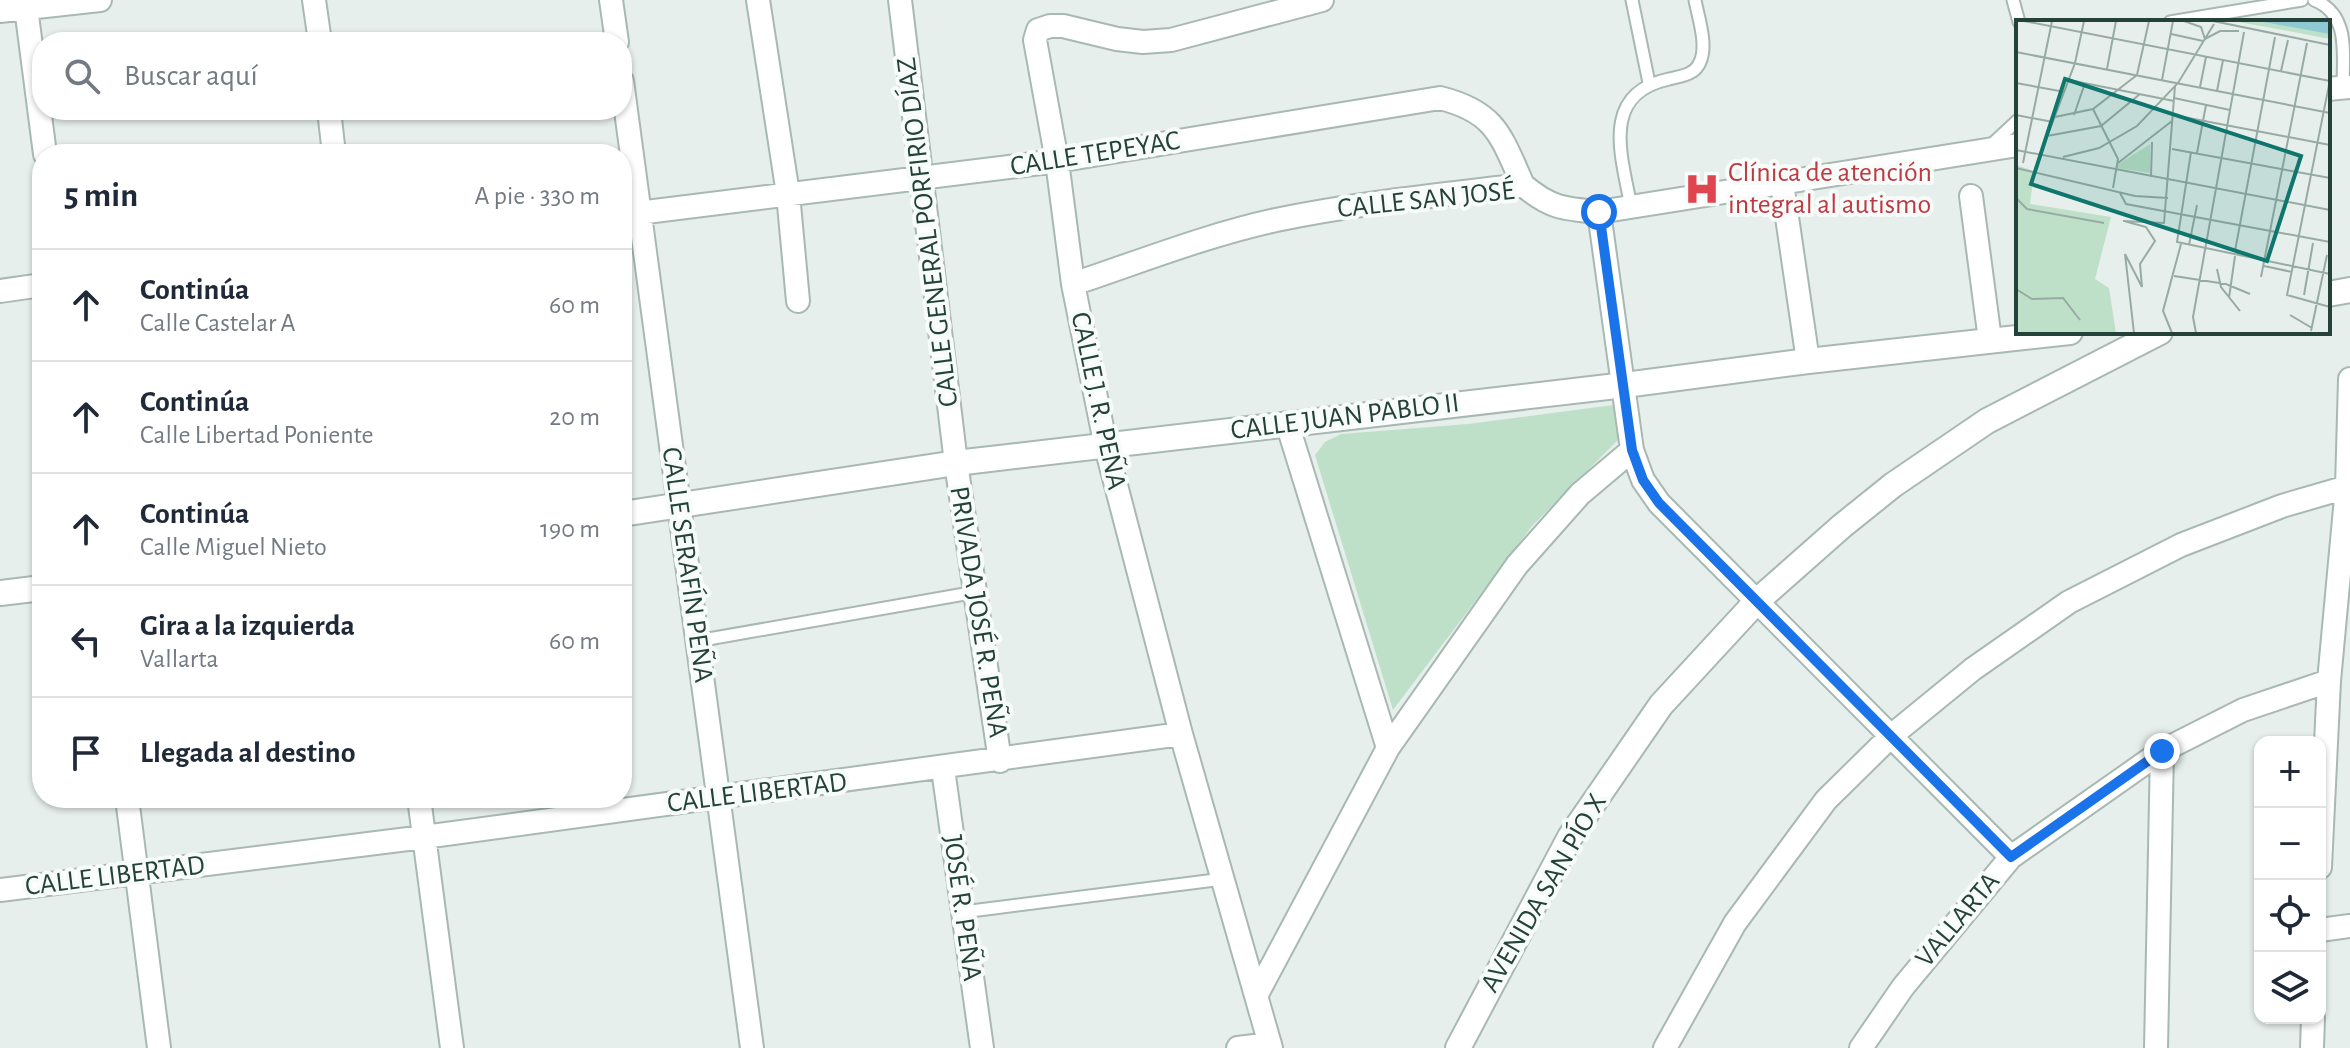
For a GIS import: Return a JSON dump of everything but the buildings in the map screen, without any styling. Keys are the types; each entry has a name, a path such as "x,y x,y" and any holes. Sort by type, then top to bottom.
{"street":[{"path":"0,11 26,4 100,0"},
{"path":"314,0 319,32"},
{"path":"611,0 616,32"},
{"path":"758,0 788,194 798,301"},
{"name":"CALLE GENERAL PORFIRIO DÍAZ","path":"900,0 956,463"},
{"name":"CALLE J. R. PEÑA","path":"1271,1046 1181,734 1106,447 1073,284 1057,161 1036,55 1038,30 1050,26 1063,26 1117,39 1143,42 1171,40 1322,0"},
{"path":"26,4 32,51"},
{"name":"CALLE TEPEYAC","path":"632,214 1057,161 1440,98 1464,104 1484,116 1501,135 1523,185"},
{"path":"41,120 44,144"},
{"path":"330,120 333,144"},
{"name":"CALLE SERAFÍN PEÑA","path":"625,120 626,144"},
{"name":"CALLE SAN JOSÉ","path":"1073,284 1173,250 1274,221 1383,201 1523,185 1543,202 1568,209 1599,212 2016,145"},
{"path":"1782,183 1808,361"},
{"path":"1971,196 1990,340"},
{"path":"1599,212 1632,450 1643,480 1659,503 2011,857"},
{"name":"CALLE SERAFÍN PEÑA","path":"632,220 679,506 752,1048"},
{"path":"0,291 32,286"},
{"path":"2330,294 2350,290"},
{"name":"CALLE JUAN PABLO II","path":"632,513 956,463 2050,334"},
{"name":"AVENIDA SAN PÍO X","path":"1458,1048 1570,837 1661,705 1757,601 1893,485 1987,421 2156,334"},
{"path":"2323,808 2329,681 2342,623 2350,379"},
{"path":"1287,423 1388,748"},
{"path":"1257,994 1388,748 1517,565 1580,494 1632,450"},
{"name":"PRIVADA JOSÉ R. PEÑA","path":"956,463 1000,761"},
{"path":"1665,1048 1735,923 1826,800 1891,736 1973,669 2069,602 2181,545 2282,506 2347,487"},
{"path":"0,593 32,589"},
{"name":"VALLARTA","path":"1861,1048 1903,987 2011,857 2162,751 2243,710 2329,681"},
{"name":"CALLE LIBERTAD","path":"0,890 943,769 1181,734"},
{"path":"2156,1048 2162,751"},
{"name":"JOSÉ R. PEÑA","path":"943,769 982,1048"},
{"path":"128,808 159,1048"},
{"path":"420,808 452,1048"},
{"path":"2326,929 2350,926"},
{"path":"2312,1048 2313,1024"},
{"path":"1238,1048 1271,1046"}],"lane":[{"path":"1632,0 1649,83"},
{"path":"1631,207 1618,136 1629,102 1649,83 1686,75 1696,69 1702,59 1695,0"},
{"path":"2013,0 2018,20"},
{"path":"2182,20 2302,0"},
{"path":"2314,0 2327,5 2337,16 2342,29 2340,88"},
{"path":"1984,152 2016,122"},
{"path":"697,641 976,592"},
{"path":"963,912 1223,879"}],"green space":[{"path":"1621,404 1630,428 1532,526 1393,710 1315,455 1325,442 1341,434 1468,424"}],"place":[{"name":"Clínica de atención integral al autismo","path":"1702,189"}],"route":[{"path":"1599,212 1632,450 1643,480 1659,503 2011,857 2162,751"}]}
